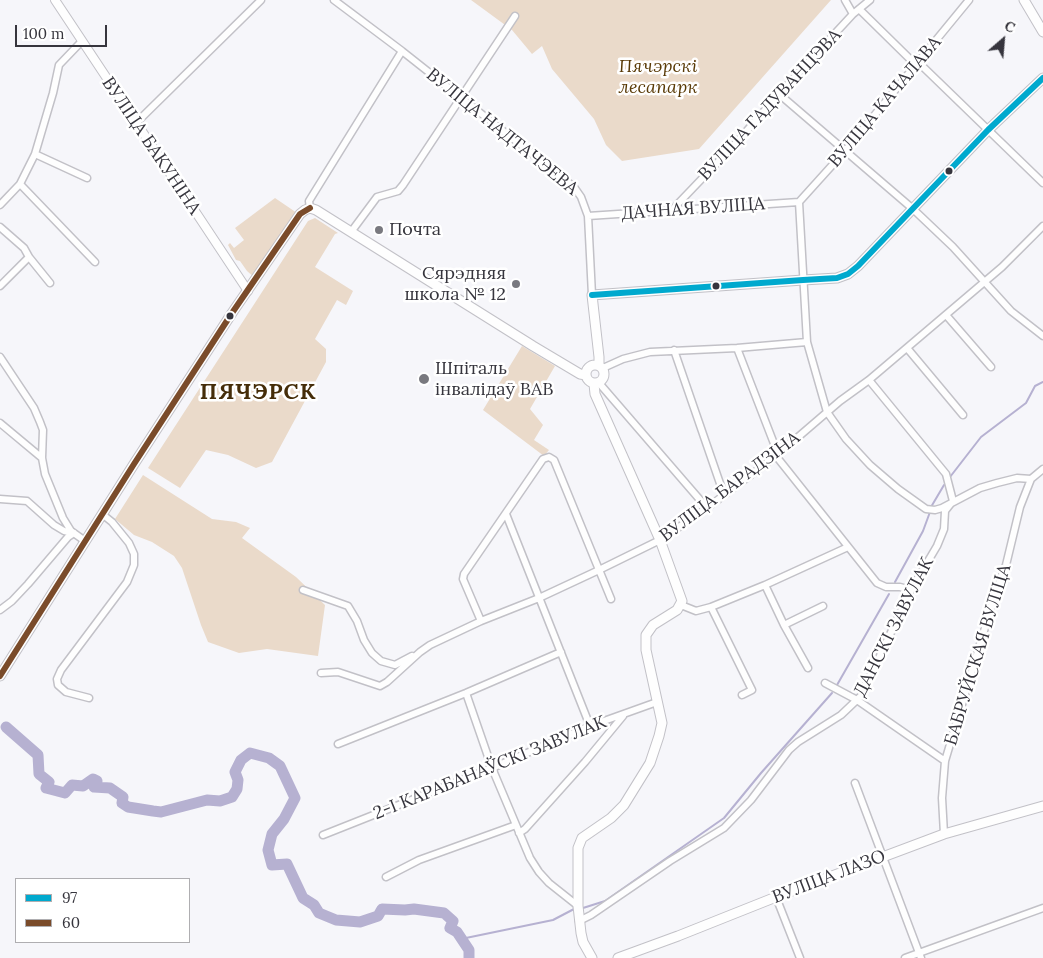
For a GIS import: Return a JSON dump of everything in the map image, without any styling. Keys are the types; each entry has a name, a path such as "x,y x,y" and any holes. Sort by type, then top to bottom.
{"main road":[{"path":"1024,0 1040,20 1043,32"},
{"path":"592,295 837,278 848,274 914,209 988,130 1043,78"},
{"path":"0,676 102,514 248,291 300,214 310,208 352,232 533,346 580,374 586,375"},
{"name":"ВУЛІЦА НАДТАЧЭЕВА","path":"592,295 601,367"},
{"path":"586,375 590,366 601,367 604,376 596,383 595,394 660,540 681,594 681,605 677,610 653,625 646,635 646,650 662,723 646,772 624,805 611,818 582,838 578,848 579,921 583,942 592,958"},
{"path":"586,375 590,382 596,383"},
{"name":"ВУЛІЦА ЛАЗО","path":"618,958 944,834 1043,806"}],"street":[{"name":"ВУЛІЦА БАКУНІНА","path":"55,0 248,291"},
{"path":"136,123 261,0"},
{"name":"ВУЛІЦА НАДТАЧЭЕВА","path":"334,0 402,51 574,187 582,196 588,216 592,295"},
{"path":"845,0 856,12 917,64 1043,183"},
{"name":"ВУЛІЦА ГАДУВАНЦЭВА","path":"671,211 856,12 870,0"},
{"name":"ВУЛІЦА КАЧАЛАВА","path":"799,202 845,151 969,0"},
{"path":"352,232 377,197 398,191 403,185 515,16"},
{"path":"0,205 20,184 35,154 59,65 82,41"},
{"path":"310,208 310,201 402,51"},
{"path":"779,94 914,209 953,247 1011,311 1043,336"},
{"path":"35,154 87,178"},
{"path":"20,184 95,262"},
{"path":"799,202 807,342 827,412 846,438 870,465 913,501 926,509 935,510 997,482 1017,478 1031,479"},
{"name":"ДАЧНАЯ ВУЛІЦА","path":"588,216 799,202"},
{"name":"ВУЛІЦА БАРАДЗІНА","path":"321,673 338,672 380,686 430,645 481,621 539,598 660,540 707,508 777,455 827,412 869,380 985,282 1043,226"},
{"path":"0,227 24,248 50,283"},
{"path":"0,286 29,256"},
{"path":"946,315 991,367"},
{"path":"601,367 650,352 737,348 807,342"},
{"path":"737,348 777,455 876,583 886,587 900,587 911,590"},
{"path":"907,348 963,415"},
{"path":"674,350 724,495"},
{"path":"0,357 34,408 40,422 43,430 42,458 45,474 63,518 74,533 85,541"},
{"path":"869,380 946,474 953,501"},
{"path":"596,383 707,508"},
{"path":"0,423 42,458"},
{"path":"481,621 463,579 464,574 543,459 549,457 554,460 611,599"},
{"name":"БАБРУЙСКАЯ ВУЛІЦА","path":"944,834 942,798 946,761 996,591 1006,565 1020,507 1031,479 1043,469"},
{"path":"0,499 27,501 54,525 64,531 74,533"},
{"name":"ДАНСКІ ЗАВУЛАК","path":"579,921 724,828 751,800 798,742 842,716 861,696 911,590 937,546 944,529 945,511 953,501"},
{"path":"89,698 66,692 58,685 61,670 127,582 134,565 134,554 129,543 112,522 102,514"},
{"path":"506,514 590,726"},
{"path":"0,610 12,601 68,537 74,533"},
{"path":"681,605 696,610 711,607 765,585 848,547"},
{"path":"765,585 784,625 808,668"},
{"path":"303,590 348,606 357,621 364,640 372,653 380,661 395,665 420,652"},
{"path":"784,625 823,606"},
{"path":"711,607 752,690 742,695"},
{"path":"338,744 466,693 561,652"},
{"path":"825,684 857,700 946,761"},
{"path":"466,693 492,768 530,858 539,872 565,897 578,906"},
{"name":"2-І КАРАБАНАЎСКІ ЗАВУЛАК","path":"323,835 492,768 590,726 657,702"},
{"path":"519,832 525,829 585,762 623,715"},
{"path":"855,783 920,955"},
{"path":"386,877 419,860 516,825"},
{"path":"776,897 800,958"},
{"path":"904,958 920,955 1043,908"}],"green space":[{"name":"Пячэрскі лесапарк","path":"471,0 831,0 699,149 622,161 606,145 594,119 552,69 542,46 532,54 512,30"},
{"path":"275,198 297,213 256,279 240,261 236,260 228,245 230,243 234,248 244,240 235,228"},
{"path":"315,218 338,233 335,234 315,267 353,291 346,305 337,300 315,339 326,349 326,362 272,462 256,468 228,455 206,450 180,488 148,468 308,221"},
{"path":"522,346 555,366 530,409 543,425 534,440 549,450 544,456 483,410"},
{"path":"143,475 212,519 236,522 250,528 242,538 296,577 325,605 318,656 267,649 239,653 208,642 182,568 174,556 152,542 134,535 115,519"}],"waterway":[{"path":"950,477 981,437 1026,403 1035,386 1043,382"},
{"path":"931,507 944,485"},
{"path":"895,582 923,531 930,512"},
{"path":"837,685 889,594"},
{"path":"583,908 605,901 724,818 832,693"},
{"path":"6,727 38,755 39,774 49,782 46,788 65,793 72,785 83,786 93,779 97,781 94,787 110,788 123,797 122,803 128,807 161,812 207,800 220,801 232,797 237,789 238,780 235,772 241,760 250,753 269,758 280,766 295,798 284,819 272,834 268,850 272,865 287,864 303,898 314,905 319,913 336,920 360,922 378,916 382,909 414,909 444,913 453,921 450,928 457,932 469,950 469,958"},
{"path":"461,939 553,920 574,909"}],"transit line":[{"name":"97","path":"592,295 837,278 848,274 858,266 988,130 1043,78"},
{"name":"60","path":"0,676 232,313 300,214 310,208"}],"place":[{"name":"Почта","path":"379,230"},
{"name":"Сярэдняя школа № 12","path":"516,284"},
{"name":"Шпіталь інвалідаў ВАВ","path":"424,379"}],"district":[{"name":"ПЯЧЭРСК","path":"258,393"}]}
